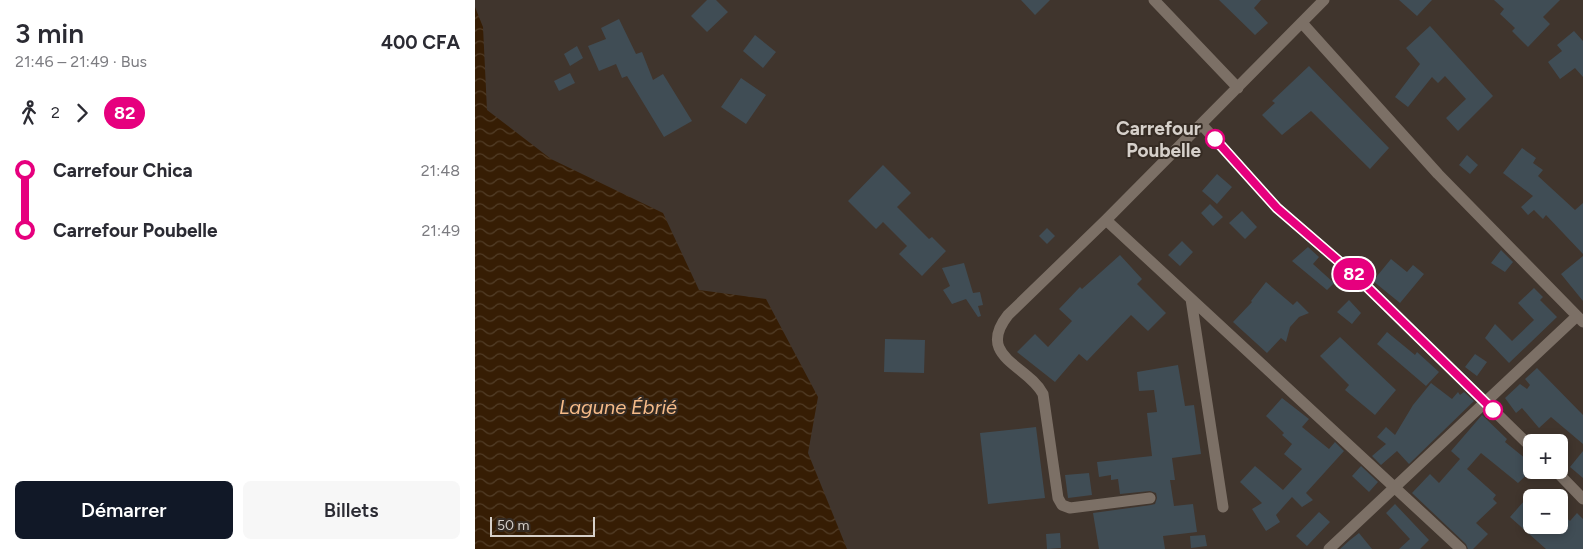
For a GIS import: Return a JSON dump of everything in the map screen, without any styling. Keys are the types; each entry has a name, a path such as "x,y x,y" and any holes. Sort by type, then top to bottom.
{"street":[{"path":"1154,0 1238,88"},
{"path":"1150,498 1069,508 1062,505 1058,498 1043,394 1039,386 1012,366 1001,351 997,338 998,326 1303,24 1324,0"},
{"path":"1303,24 1438,174 1580,319 1485,402 1329,549"},
{"path":"1202,125 1277,208 1356,276 1523,439"},
{"path":"1106,220 1461,549"},
{"path":"1191,300 1223,507"},
{"path":"1564,479 1583,499"}],"water":[{"name":"Lagune Ébrié","path":"475,7 483,27 487,110 551,159 663,213 699,290 766,299 818,397 808,453 847,549 475,549"}],"building":[{"path":"707,0 716,0 728,12 707,32 691,16"},
{"path":"1021,0 1050,0 1035,15"},
{"path":"1219,0 1261,0 1254,8 1268,23 1255,35"},
{"path":"1399,0 1432,0 1417,16"},
{"path":"1494,0 1560,0 1543,17 1550,24 1528,47 1512,31 1515,28 1500,14 1504,9"},
{"path":"619,19 636,54 642,52 653,80 663,74 692,121 664,137 627,76 622,78 616,64 599,71 588,46 606,39 601,28"},
{"path":"1430,26 1493,96 1458,131 1446,118 1466,99 1445,76 1438,83 1432,77 1408,107 1395,97 1420,64 1406,48"},
{"path":"1574,31 1583,41 1583,77 1575,68 1560,79 1548,62 1562,51 1557,45"},
{"path":"755,35 776,52 763,68 743,51"},
{"path":"577,46 583,58 570,66 564,54"},
{"path":"1309,66 1389,148 1370,169 1311,111 1282,135 1262,115 1275,103 1272,101"},
{"path":"570,73 575,83 559,91 554,81"},
{"path":"741,78 766,95 746,124 721,107"},
{"path":"1522,148 1536,158 1533,163 1543,170 1538,176 1575,210 1583,203 1583,254 1546,215 1543,219 1534,210 1528,215 1521,207 1533,196 1503,173"},
{"path":"1467,155 1478,165 1470,174 1459,165"},
{"path":"883,165 911,193 897,207 929,239 932,237 946,251 922,276 899,254 907,246 883,222 876,229 848,201"},
{"path":"1217,174 1232,187 1217,204 1202,191"},
{"path":"1210,204 1223,217 1213,226 1201,213"},
{"path":"1242,211 1257,227 1245,239 1229,223"},
{"path":"1047,228 1055,236 1047,244 1039,236"},
{"path":"1182,241 1193,252 1180,266 1168,255"},
{"path":"1308,247 1319,257 1313,264 1334,283 1327,290 1292,261"},
{"path":"1501,250 1513,262 1505,272 1491,263"},
{"path":"1120,255 1142,279 1137,284 1166,313 1148,331 1131,315 1087,361 1079,354 1055,382 1017,352 1035,334 1048,347 1072,321 1059,309 1080,287 1082,289"},
{"path":"1583,256 1583,301 1561,274"},
{"path":"1391,259 1407,272 1413,265 1424,274 1400,303 1373,281"},
{"path":"964,263 973,293 980,292 983,305 978,306 981,316 978,317 966,299 952,304 943,290 950,286 942,268"},
{"path":"1266,282 1293,305 1297,301 1309,313 1299,317 1290,327 1286,342 1281,338 1267,353 1233,322 1252,302"},
{"path":"1534,288 1543,297 1540,300 1557,317 1509,363 1485,338 1495,324 1512,341 1534,320 1518,303"},
{"path":"1349,300 1361,313 1352,324 1337,312"},
{"path":"1387,332 1415,355 1417,352 1439,372 1426,386 1377,344"},
{"path":"1340,337 1396,390 1375,415 1345,390 1349,385 1320,356"},
{"path":"885,339 925,340 924,373 884,372"},
{"path":"1475,354 1487,362 1477,376 1465,367"},
{"path":"1178,365 1185,406 1194,405 1201,454 1172,458 1175,480 1170,480 1174,506 1193,504 1197,532 1163,536 1165,549 1099,549 1093,513 1151,505 1155,504 1157,498 1156,493 1150,491 1120,494 1118,479 1111,480 1111,475 1099,477 1097,462 1152,456 1147,413 1157,412 1154,390 1139,391 1137,372"},
{"path":"1537,368 1583,415 1583,444 1551,417 1539,428 1522,408 1516,413 1505,398 1520,384 1527,389 1530,385 1525,379"},
{"path":"1431,383 1452,399 1458,392 1460,395 1464,392 1474,401 1409,464 1397,451 1381,465 1372,456 1386,444 1377,437 1386,427 1395,435 1413,405"},
{"path":"1282,398 1309,419 1302,427 1329,449 1335,442 1344,451 1306,493 1313,500 1302,507 1292,497 1276,515 1280,522 1266,531 1252,509 1262,503 1240,482 1255,466 1283,490 1302,469 1284,454 1292,444 1282,435 1284,433 1266,416"},
{"path":"1482,415 1507,439 1505,442 1523,457 1523,478 1518,483 1481,453 1467,469 1496,495 1493,499 1497,503 1476,523 1488,534 1473,549 1468,549 1466,544 1412,493 1430,474 1439,483 1460,459 1451,451"},
{"path":"1036,427 1045,498 988,504 980,433"},
{"path":"1583,451 1583,478 1570,467"},
{"path":"1361,466 1378,482 1369,492 1352,476"},
{"path":"1089,473 1092,495 1068,498 1065,475"},
{"path":"1523,502 1523,529 1510,517"},
{"path":"1395,504 1429,540 1420,549 1399,549 1410,539 1386,513"},
{"path":"1319,512 1330,522 1307,546 1296,536"},
{"path":"1577,513 1583,519 1583,549 1546,549 1529,534 1568,534 1568,519 1570,521"},
{"path":"1060,533 1061,548 1047,549 1046,534"},
{"path":"1359,533 1372,549 1340,549 1350,540"},
{"path":"1205,535 1207,546 1191,548 1190,536"}],"bus line":[{"name":"82","path":"1215,139 1277,208 1356,276 1493,410"}],"place":[{"name":"Carrefour Poubelle","path":"1215,139"}]}
